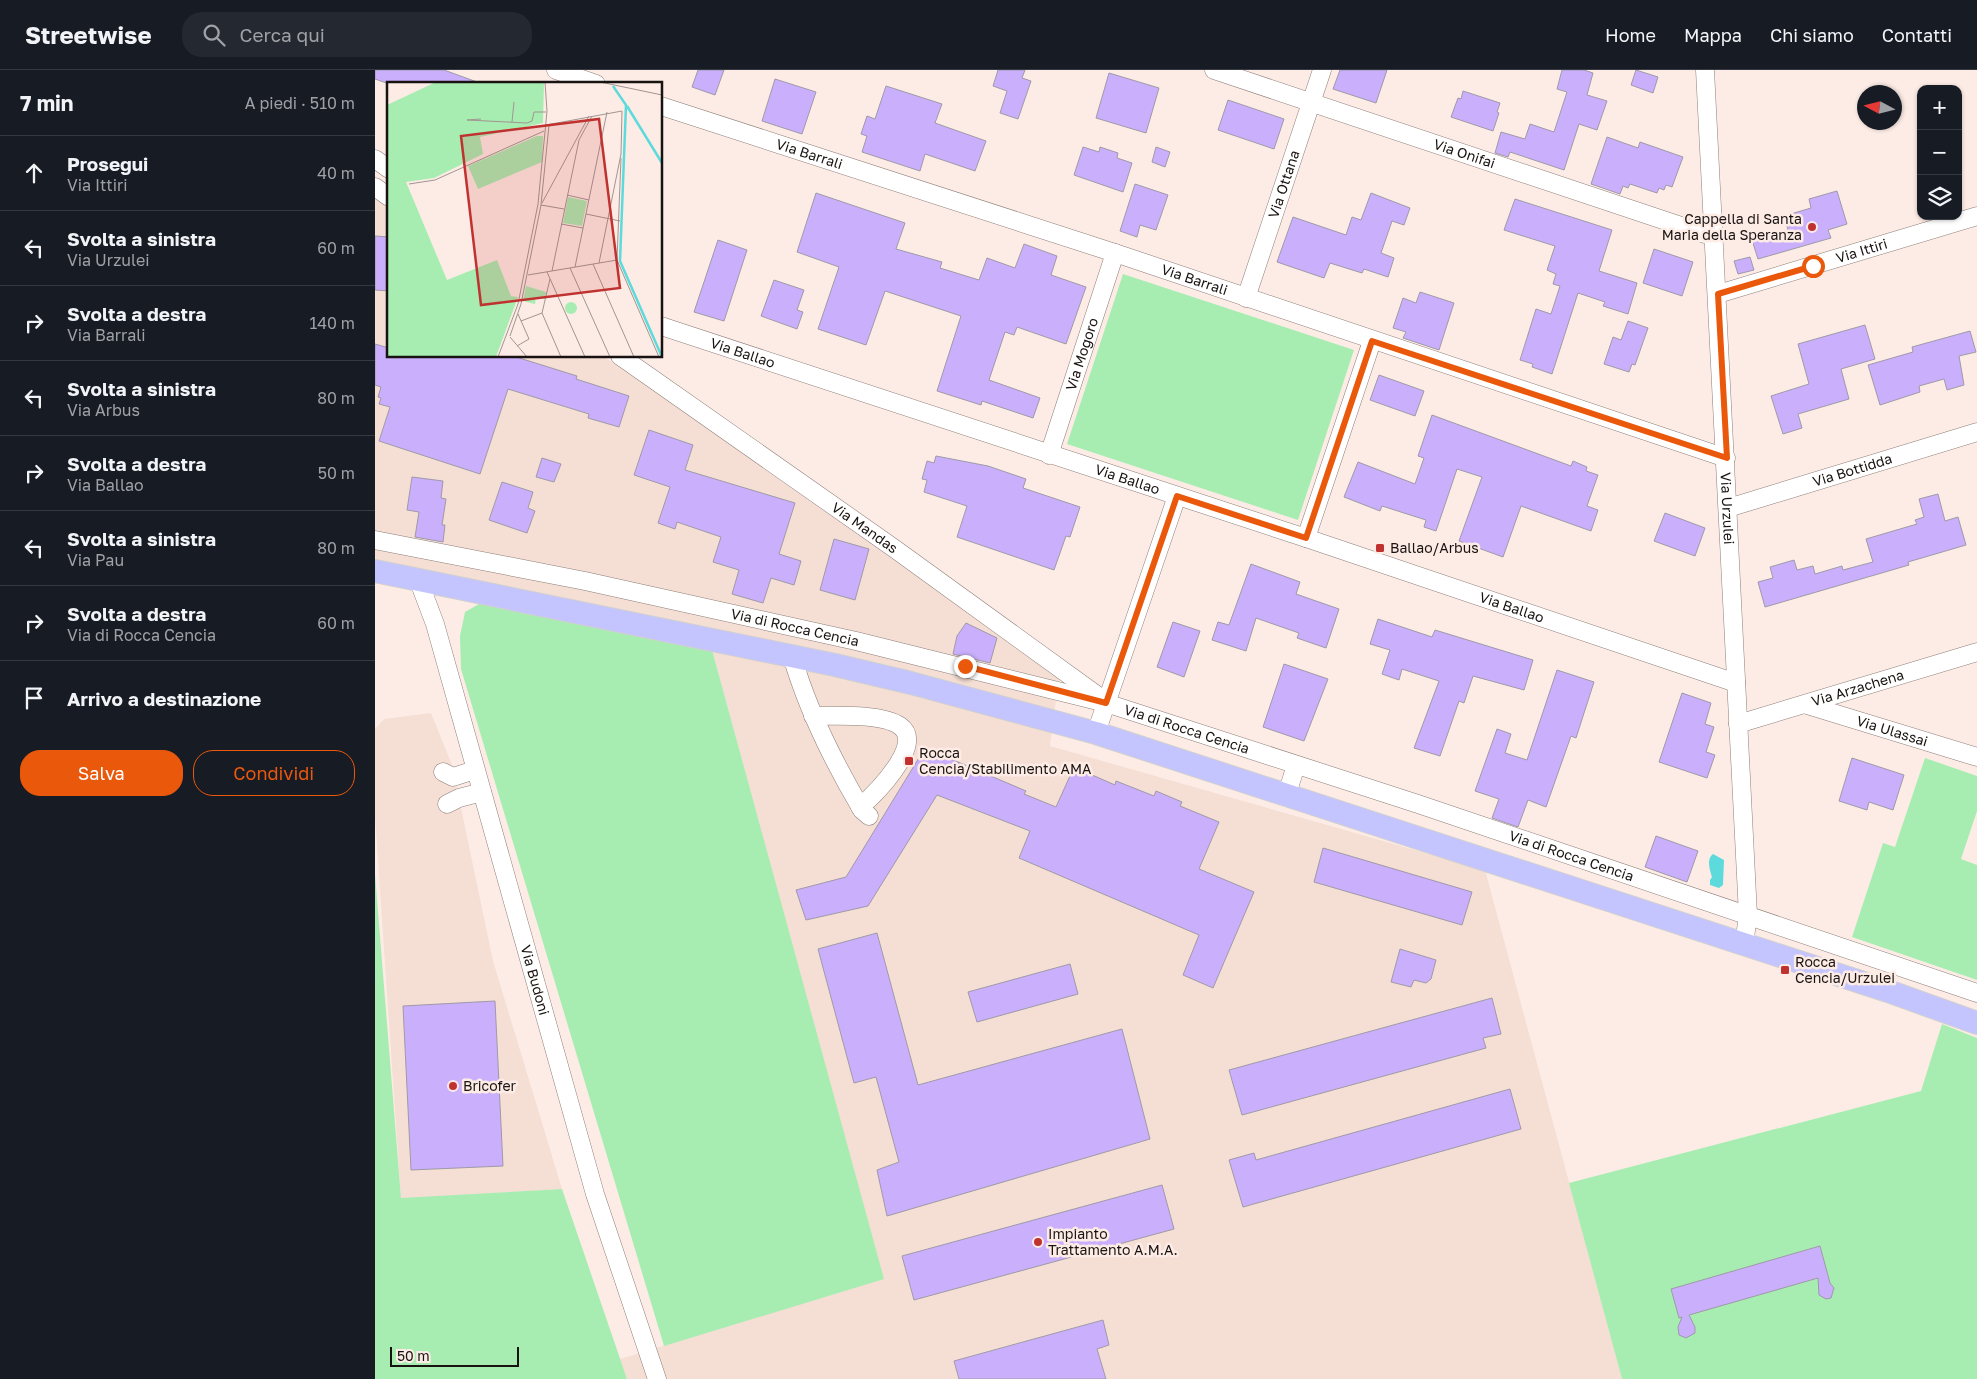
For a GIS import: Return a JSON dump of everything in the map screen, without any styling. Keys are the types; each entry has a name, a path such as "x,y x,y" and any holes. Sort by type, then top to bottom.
{"main road":[{"name":"Via di Rocca Cencia","path":"375,571 903,680 1096,732 1977,1022"}],"street":[{"path":"556,70 590,82"},
{"name":"Via Onifai","path":"1214,70 1714,237"},
{"name":"Via Ottana","path":"1246,298 1322,70"},
{"name":"Via Urzulei","path":"1705,70 1727,458 1748,915 1744,945"},
{"name":"Via Barrali","path":"663,107 1115,254 1727,458"},
{"path":"375,159 387,168"},
{"path":"375,187 387,196"},
{"name":"Via Ittiri","path":"1718,294 1977,216"},
{"name":"Via Mogoro","path":"1049,455 1115,254"},
{"name":"Via Ballao","path":"663,327 1306,538 1736,683"},
{"path":"1306,538 1372,341"},
{"name":"Via Mandas","path":"623,358 887,543 1106,703"},
{"name":"Via Bottidda","path":"1728,508 1977,432"},
{"path":"1096,732 1177,496"},
{"name":"Via di Rocca Cencia","path":"375,540 663,598 965,666 1106,703 1748,915 1977,993"},
{"name":"Via Budoni","path":"418,579 435,624 595,1194 657,1379"},
{"name":"Via Arzachena","path":"1738,724 1807,705 1977,652"},
{"path":"792,656 813,716 830,754 865,812 903,756 906,746 905,731 896,724 880,719 813,716"},
{"name":"Via Ulassai","path":"1807,705 1977,757"},
{"path":"1287,794 1296,765"},
{"path":"443,772 453,777 475,770"},
{"path":"447,804 459,798 482,792"}],"shaded area":[{"name":"Impianto Trattamento A.M.A.","path":"375,197 387,206 387,358 606,358 1059,676 1050,746 1485,870 1622,1379 627,1379 620,1359 883,1279 712,650 378,582 375,554"},
{"path":"431,713 452,765 493,961 562,1189 401,1199 375,816 375,729 384,719"}],"green space":[{"path":"1123,274 1354,350 1298,520 1067,444"},
{"path":"479,604 712,650 884,1279 664,1346 461,669 460,636 465,612"},
{"path":"1925,758 1977,776 1977,811 1961,859 1977,865 1977,980 1852,937 1883,843 1895,847"},
{"path":"375,874 401,1198 562,1189 627,1379 375,1379"},
{"path":"1942,1024 1977,1038 1977,1379 1622,1379 1569,1183 1921,1091"}],"water":[{"path":"1713,854 1724,860 1723,885 1719,888 1710,885 1712,877 1709,862"}],"building":[{"path":"375,70 444,70 477,82 387,83 375,79"},
{"path":"698,70 724,70 715,95 692,87"},
{"path":"998,70 1025,70 1022,78 1031,81 1018,119 1000,113 1007,91 993,86"},
{"path":"1340,70 1387,70 1376,103 1333,89"},
{"path":"1562,70 1584,70 1593,73 1587,95 1607,101 1597,130 1579,124 1564,170 1510,152 1508,157 1495,153 1501,132 1525,139 1530,124 1554,132 1567,92 1557,89"},
{"path":"1636,70 1658,77 1653,93 1631,85"},
{"path":"1109,73 1159,88 1146,133 1096,118"},
{"path":"775,79 816,92 802,134 762,121"},
{"path":"886,86 942,104 935,123 986,141 975,171 925,154 920,171 862,152 867,136 861,134 867,116 875,119"},
{"path":"1463,91 1500,103 1493,131 1451,117 1458,98 1461,99"},
{"path":"1228,100 1284,119 1274,149 1218,130"},
{"path":"1607,137 1638,148 1640,142 1683,157 1672,187 1666,185 1664,190 1659,188 1657,193 1630,184 1628,188 1623,186 1620,194 1591,184"},
{"path":"1083,147 1099,152 1100,147 1118,153 1117,158 1132,163 1123,192 1074,175"},
{"path":"1156,147 1170,152 1165,167 1152,162"},
{"path":"1135,184 1168,195 1156,230 1140,225 1137,237 1120,231"},
{"name":"Cappella di Santa Maria della Speranza","path":"1837,191 1847,224 1828,230 1831,238 1758,259 1752,240 1788,230 1784,216 1811,208 1809,199"},
{"path":"816,193 905,223 896,249 942,262 940,268 979,280 987,258 1015,268 1024,244 1057,256 1051,275 1086,287 1066,344 1017,327 1014,335 1005,332 989,380 1040,398 1033,418 982,401 981,405 937,391 961,316 885,291 866,345 818,329 839,267 797,252"},
{"path":"1371,193 1410,208 1404,225 1392,221 1381,253 1394,258 1388,277 1364,269 1362,273 1330,263 1324,278 1277,262 1293,217 1346,235 1352,217 1361,220"},
{"path":"1515,199 1612,230 1599,271 1637,283 1628,314 1603,306 1605,302 1578,293 1552,374 1532,367 1533,364 1520,360 1536,309 1551,314 1560,286 1553,284 1556,274 1547,270 1555,246 1504,230"},
{"path":"375,236 387,237 387,291 375,290"},
{"path":"718,240 747,250 724,321 694,312"},
{"path":"1654,249 1693,262 1682,296 1643,283"},
{"path":"1750,257 1754,270 1738,274 1734,261"},
{"path":"774,280 804,290 797,310 803,312 797,329 761,316"},
{"path":"1420,292 1454,303 1439,350 1403,338 1406,332 1393,328 1403,298 1416,303"},
{"path":"1628,321 1648,328 1635,365 1632,364 1629,372 1604,364 1613,337 1621,340"},
{"path":"1865,325 1875,359 1841,369 1849,399 1798,414 1802,428 1783,434 1771,396 1809,384 1798,344"},
{"path":"1970,331 1976,352 1959,356 1964,385 1947,390 1944,379 1919,386 1920,392 1880,405 1868,365 1913,352 1912,347"},
{"path":"375,344 387,347 387,358 519,358 577,376 576,379 629,396 619,427 588,418 589,414 508,389 480,474 379,441 390,407 379,404 381,398 378,397 381,387 375,385"},
{"path":"1379,375 1424,391 1415,416 1370,400"},
{"path":"1432,415 1571,466 1573,461 1587,467 1586,471 1598,475 1587,506 1598,510 1591,531 1521,506 1503,557 1459,541 1482,477 1457,469 1436,531 1424,527 1426,520 1382,506 1380,511 1344,497 1358,462 1415,484 1424,458 1418,456"},
{"path":"649,430 693,445 685,470 795,503 779,554 801,561 794,585 771,578 763,603 732,594 739,570 713,562 721,537 677,522 675,529 658,523 670,487 634,475"},
{"path":"936,456 988,466 1026,479 1023,488 1080,507 1070,537 1066,536 1054,570 957,537 967,506 924,492 927,480 922,479 927,461 934,463"},
{"path":"542,458 561,464 554,482 536,477"},
{"path":"412,477 443,481 441,498 446,499 442,525 445,525 443,542 415,537 419,512 407,510"},
{"path":"502,482 533,492 528,508 535,511 527,533 489,520"},
{"path":"1938,494 1945,521 1958,517 1966,545 1908,562 1909,565 1765,607 1758,582 1773,578 1770,567 1794,560 1797,570 1813,566 1815,574 1842,566 1843,570 1873,562 1866,539 1917,524 1915,520 1924,517 1919,499"},
{"path":"1665,513 1705,528 1695,556 1654,541"},
{"path":"834,539 869,549 855,600 820,590"},
{"path":"1251,564 1300,582 1296,594 1339,609 1326,648 1297,638 1299,633 1256,618 1246,651 1212,640 1218,622 1229,625"},
{"path":"1378,619 1432,637 1435,630 1533,660 1524,690 1473,676 1464,703 1459,701 1440,756 1414,748 1439,681 1402,669 1399,680 1382,674 1390,650 1370,644"},
{"path":"1173,622 1200,631 1184,677 1157,667"},
{"path":"966,623 997,638 990,663 953,654 957,636"},
{"path":"1284,664 1328,679 1304,741 1263,727"},
{"path":"1557,670 1594,682 1576,738 1571,736 1546,807 1528,800 1518,827 1492,818 1499,799 1475,791 1497,729 1511,734 1505,753 1527,760"},
{"path":"1682,693 1711,703 1705,724 1714,727 1706,752 1715,755 1707,778 1659,762"},
{"path":"925,748 1026,791 1024,794 1056,807 1074,767 1115,785 1116,781 1154,796 1156,791 1182,802 1180,806 1219,822 1199,869 1254,892 1213,988 1183,975 1199,935 1019,858 1030,831 937,795 868,906 806,920 796,890 846,877"},
{"path":"1852,758 1904,775 1893,810 1869,802 1867,810 1839,801"},
{"path":"1656,836 1698,851 1687,882 1645,867"},
{"path":"1323,848 1472,892 1462,925 1314,882"},
{"path":"877,933 918,1085 1122,1029 1150,1139 887,1216 877,1170 899,1162 876,1077 854,1083 818,949"},
{"path":"1400,949 1436,960 1431,979 1426,983 1414,980 1411,987 1391,982"},
{"path":"1070,964 1078,994 977,1022 968,992"},
{"path":"1492,998 1501,1034 1483,1038 1486,1048 1242,1115 1229,1070"},
{"name":"Bricofer","path":"495,1001 503,1166 411,1170 403,1006"},
{"path":"1510,1089 1521,1129 1243,1207 1229,1160 1254,1153 1256,1160"},
{"name":"Impianto Trattamento A.M.A.","path":"1162,1185 1174,1229 914,1300 902,1256"},
{"path":"1820,1246 1830,1283 1834,1288 1831,1298 1826,1299 1819,1295 1818,1278 1689,1315 1695,1327 1695,1333 1686,1338 1679,1335 1678,1327 1682,1317 1679,1318 1671,1289"},
{"path":"1103,1320 1109,1345 1097,1349 1106,1379 959,1379 954,1361"}],"place":[{"name":"Cappella di Santa Maria della Speranza","path":"1812,227"},
{"name":"Ballao/Arbus","path":"1380,548"},
{"name":"Rocca Cencia/Stabilimento AMA","path":"909,761"},
{"name":"Rocca Cencia/Urzulei","path":"1785,970"},
{"name":"Bricofer","path":"453,1086"},
{"name":"Impianto Trattamento A.M.A.","path":"1038,1242"}],"route":[{"path":"965,666 1106,703 1177,496 1306,538 1372,341 1727,458 1718,294 1813,266"}]}
